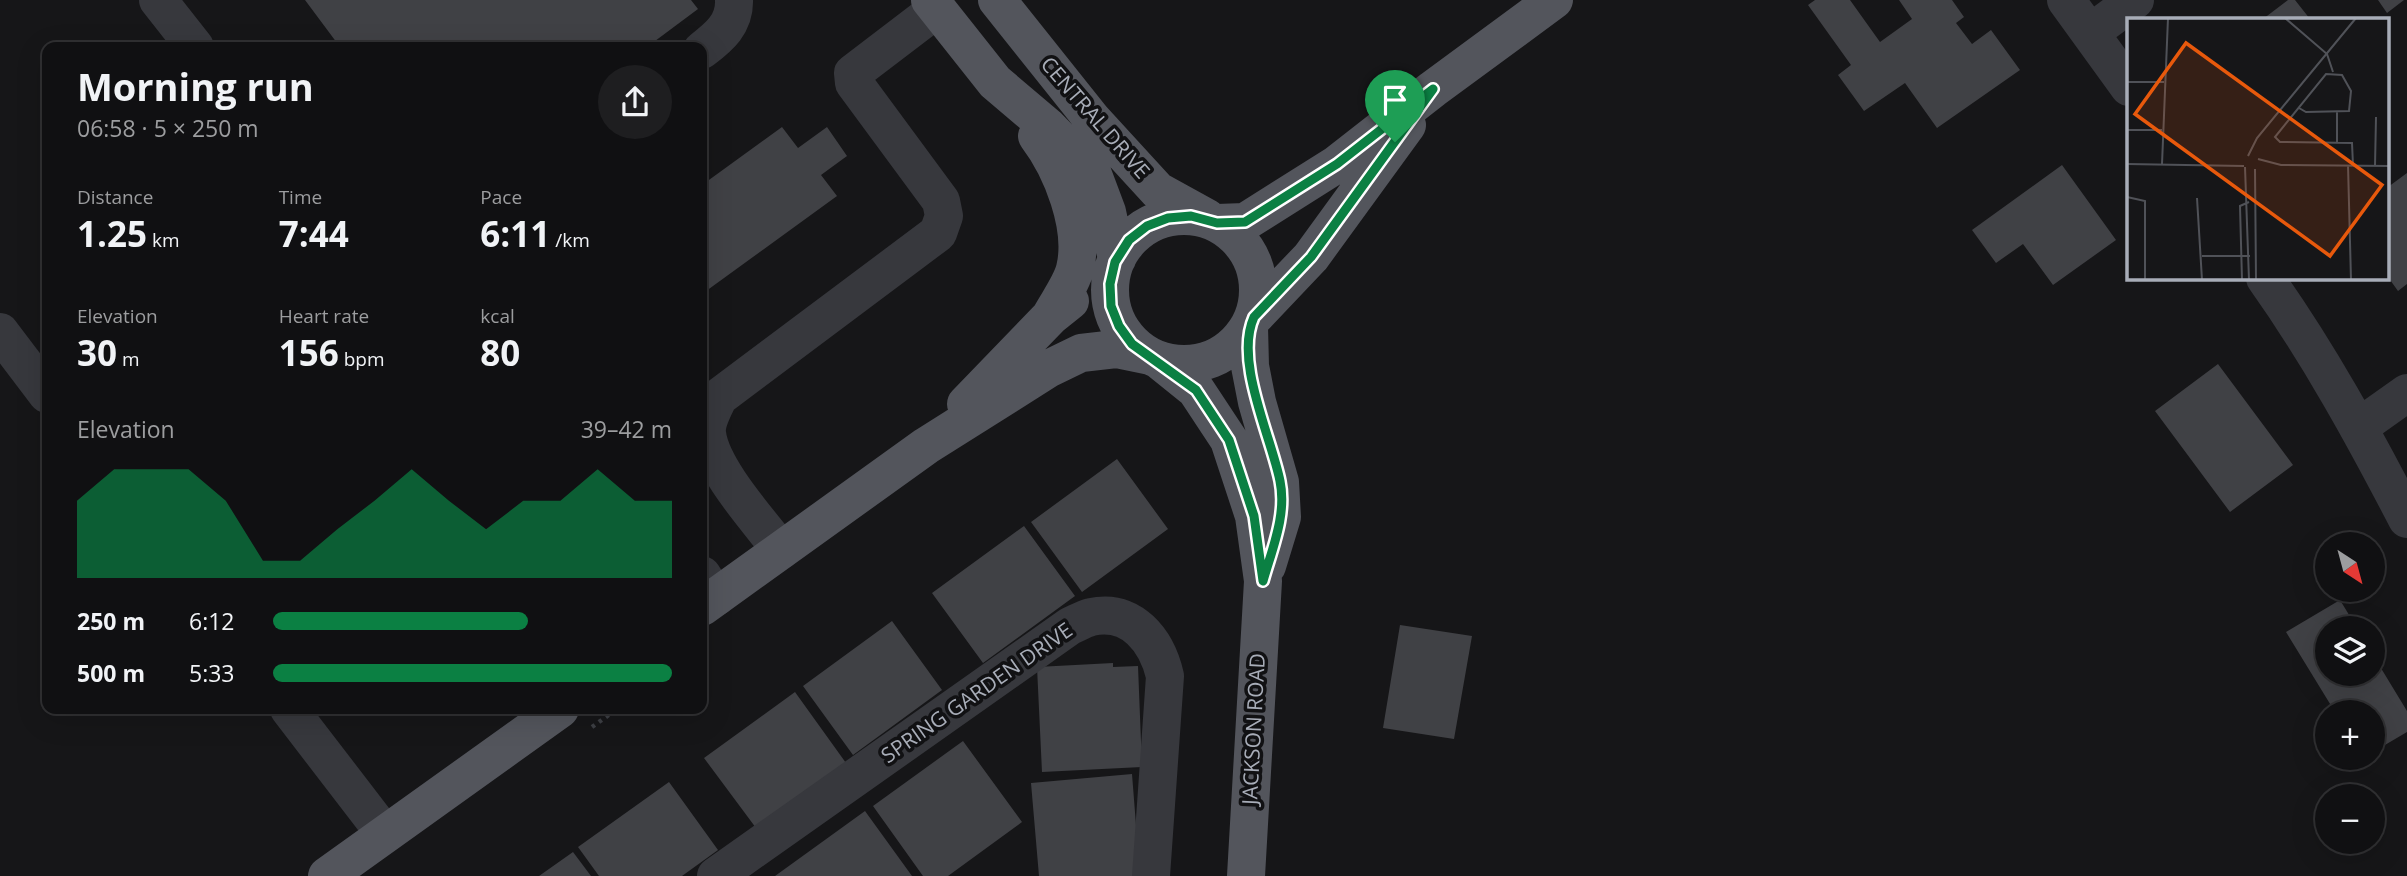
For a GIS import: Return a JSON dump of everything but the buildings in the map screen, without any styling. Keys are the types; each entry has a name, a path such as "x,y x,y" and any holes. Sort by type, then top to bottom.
{"main road":[{"name":"CENTRAL DRIVE","path":"997,0 1092,119 1158,191 1213,221"},
{"path":"926,446 1050,317 1116,260 1129,240 1147,226 1168,218 1191,216 1213,221 1245,222 1337,164 1554,0"},
{"name":"CENTRAL DRIVE","path":"934,4 995,82 1048,127 1092,172 1107,212 1116,260"},
{"path":"995,82 1052,155 1070,200 1077,246 1074,270 1050,317"},
{"path":"707,593 781,550 926,446 1048,369 1081,353 1116,349 1177,364 1198,363 1219,356 1236,343 1311,257 1433,89"},
{"path":"1213,221 1235,236 1249,253 1257,273 1259,295 1252,322"},
{"path":"1116,260 1110,284 1111,306 1119,326 1132,344 1155,359"},
{"name":"JACKSON ROAD","path":"1252,322 1250,366 1256,402 1280,482 1282,517 1263,581"},
{"name":"JACKSON ROAD","path":"1155,359 1196,390 1229,440 1254,516 1263,581 1246,876"},
{"path":"343,872 385,834 553,714"}],"street":[{"path":"158,0 191,42"},
{"path":"707,46 722,34 734,9 734,0"},
{"path":"2066,0 2127,84"},
{"path":"2090,33 2135,0"},
{"path":"781,550 719,469 707,432 713,409 719,397 938,233 944,216 941,201 854,83 853,73 934,4"},
{"path":"2266,280 2359,427 2407,519"},
{"path":"0,332 42,387"},
{"path":"2359,427 2407,393"},
{"name":"SPRING GARDEN DRIVE","path":"716,876 1070,626 1091,617 1112,617 1127,621 1143,631 1157,651 1165,676 1151,876"},
{"path":"293,714 385,834"}],"route":[{"path":"1433,89 1395,142 1311,257 1254,317 1249,327 1250,366 1256,402 1280,482 1282,517 1263,581 1254,516 1229,440 1196,390 1132,344 1119,326 1111,306 1110,284 1115,262 1129,240 1147,226 1168,218 1191,216 1217,223 1245,222 1337,164 1433,89"}]}
